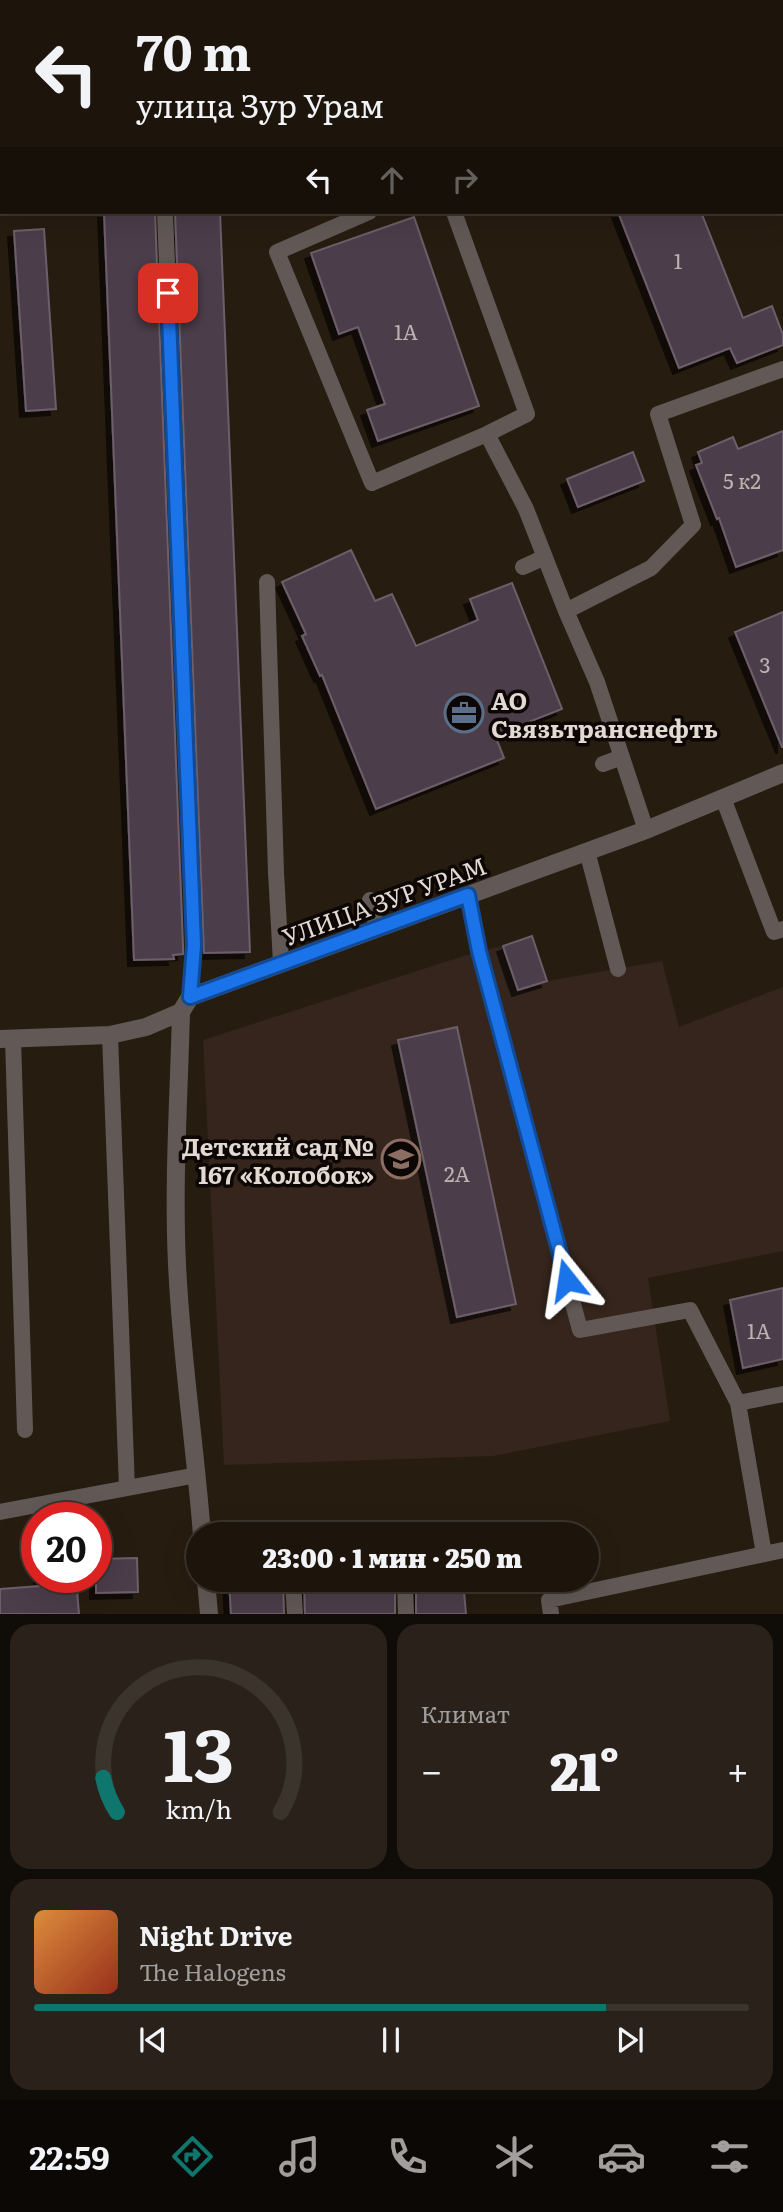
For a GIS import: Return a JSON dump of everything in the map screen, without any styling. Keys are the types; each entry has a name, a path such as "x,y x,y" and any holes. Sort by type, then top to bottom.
{"street":[{"name":"УЛИЦА ЗУР УРАМ","path":"6,1039 110,1035 146,1027 185,1005 281,963 646,830 783,773"},
{"path":"185,1005 176,1156 176,1261 181,1338 201,1522"},
{"path":"207,1592 209,1614"}],"lane":[{"path":"165,214 194,945 185,1005"},
{"path":"364,214 277,251 372,483 527,414 455,214"},
{"path":"566,611 651,568 693,525 658,414 783,369"},
{"path":"487,434 526,509 597,682 646,830"},
{"path":"523,567 545,557"},
{"path":"267,582 281,963"},
{"path":"603,764 622,757"},
{"path":"723,798 774,932 783,929"},
{"path":"587,851 618,969"},
{"path":"468,895 479,951 580,1330 690,1310 738,1403 764,1554"},
{"path":"370,900 377,928"},
{"path":"110,1035 127,1488"},
{"path":"6,1039 25,1430"},
{"path":"738,1403 783,1394"},
{"path":"0,1512 197,1475"},
{"path":"551,1614 549,1600 783,1550"},
{"path":"294,1592 295,1614"},
{"path":"405,1592 406,1614"}],"shaded area":[{"name":"Детский сад № 167 «Колобок»","path":"503,946 518,990 547,981 662,961 679,1027 783,987 783,1251 648,1278 670,1421 493,1456 224,1465 203,1040 479,951"}],"building":[{"path":"104,214 155,214 183,954 173,955 174,959 134,960"},
{"path":"175,214 220,214 250,952 204,953"},
{"path":"619,214 702,214 743,318 772,306 783,335 783,345 737,363 730,348 679,368"},
{"path":"414,217 479,406 378,441 367,410 385,404 358,327 339,334 311,253"},
{"path":"44,229 56,409 26,411 14,231"},
{"path":"783,431 783,550 736,567 696,465 702,463 698,452 733,437 738,449"},
{"path":"633,452 644,481 578,507 567,479"},
{"path":"351,550 375,601 392,594 416,646 478,620 470,599 512,583 562,709 495,735 504,758 376,809 322,675 320,676 302,636 306,634 282,582"},
{"path":"783,612 783,747 782,747 735,632"},
{"path":"532,936 547,981 518,990 503,946"},
{"path":"457,1027 516,1304 457,1317 398,1040"},
{"path":"783,1288 783,1359 743,1368 730,1300"},
{"path":"137,1558 138,1592 112,1593 112,1559"},
{"path":"21,1587 21,1593 77,1593 79,1614 0,1614 0,1589"},
{"path":"230,1592 283,1592 284,1614 231,1614"},
{"path":"304,1592 395,1592 395,1614 305,1614"},
{"path":"416,1592 464,1592 466,1614 416,1614"}],"place":[{"name":"АО Связьтранснефть","path":"464,713"},
{"name":"Детский сад № 167 «Колобок»","path":"401,1159"}],"route":[{"path":"168,293 194,945 190,997 468,895 479,951 567,1280"}]}
